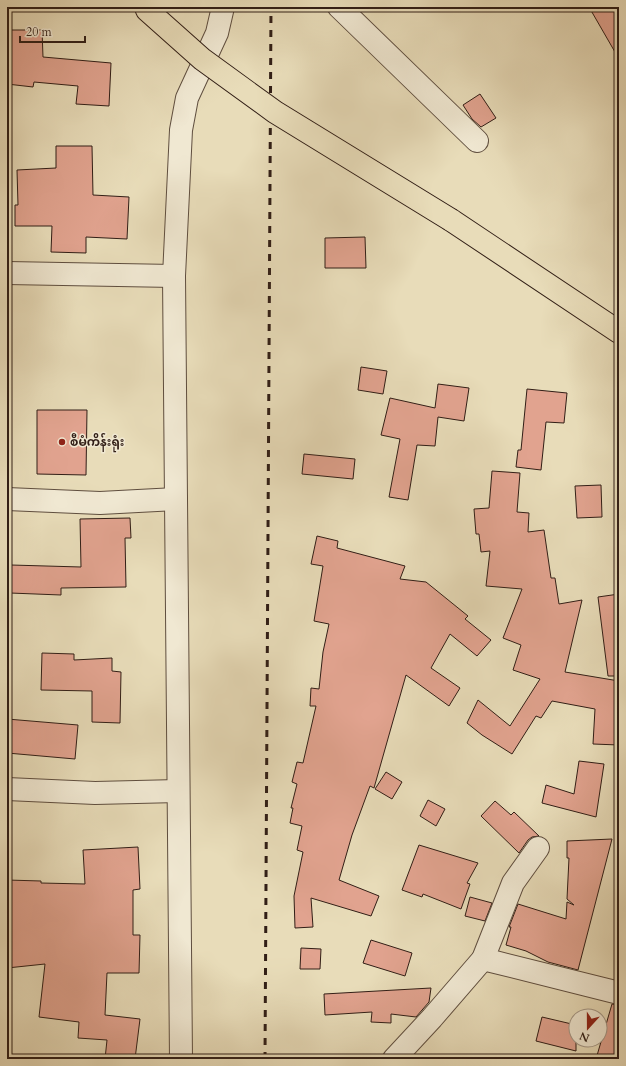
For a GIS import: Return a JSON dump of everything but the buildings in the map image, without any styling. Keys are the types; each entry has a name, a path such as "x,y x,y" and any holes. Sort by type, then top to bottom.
{"highway":[{"path":"146,7 147,10 202,59 275,112 451,220 619,332"}],"street":[{"path":"180,1059 174,276 181,130 187,98 217,33 224,7"},
{"path":"338,7 477,141"},
{"path":"7,273 174,276"},
{"path":"7,499 100,503 176,499"},
{"path":"7,789 96,793 178,790"},
{"path":"394,1059 483,959 513,883 538,848"},
{"path":"483,959 619,993"}],"railway":[{"path":"265,1059 271,7"}],"place":[{"name":"စီမံကိန်းရုံး‌","path":"62,442"}]}
